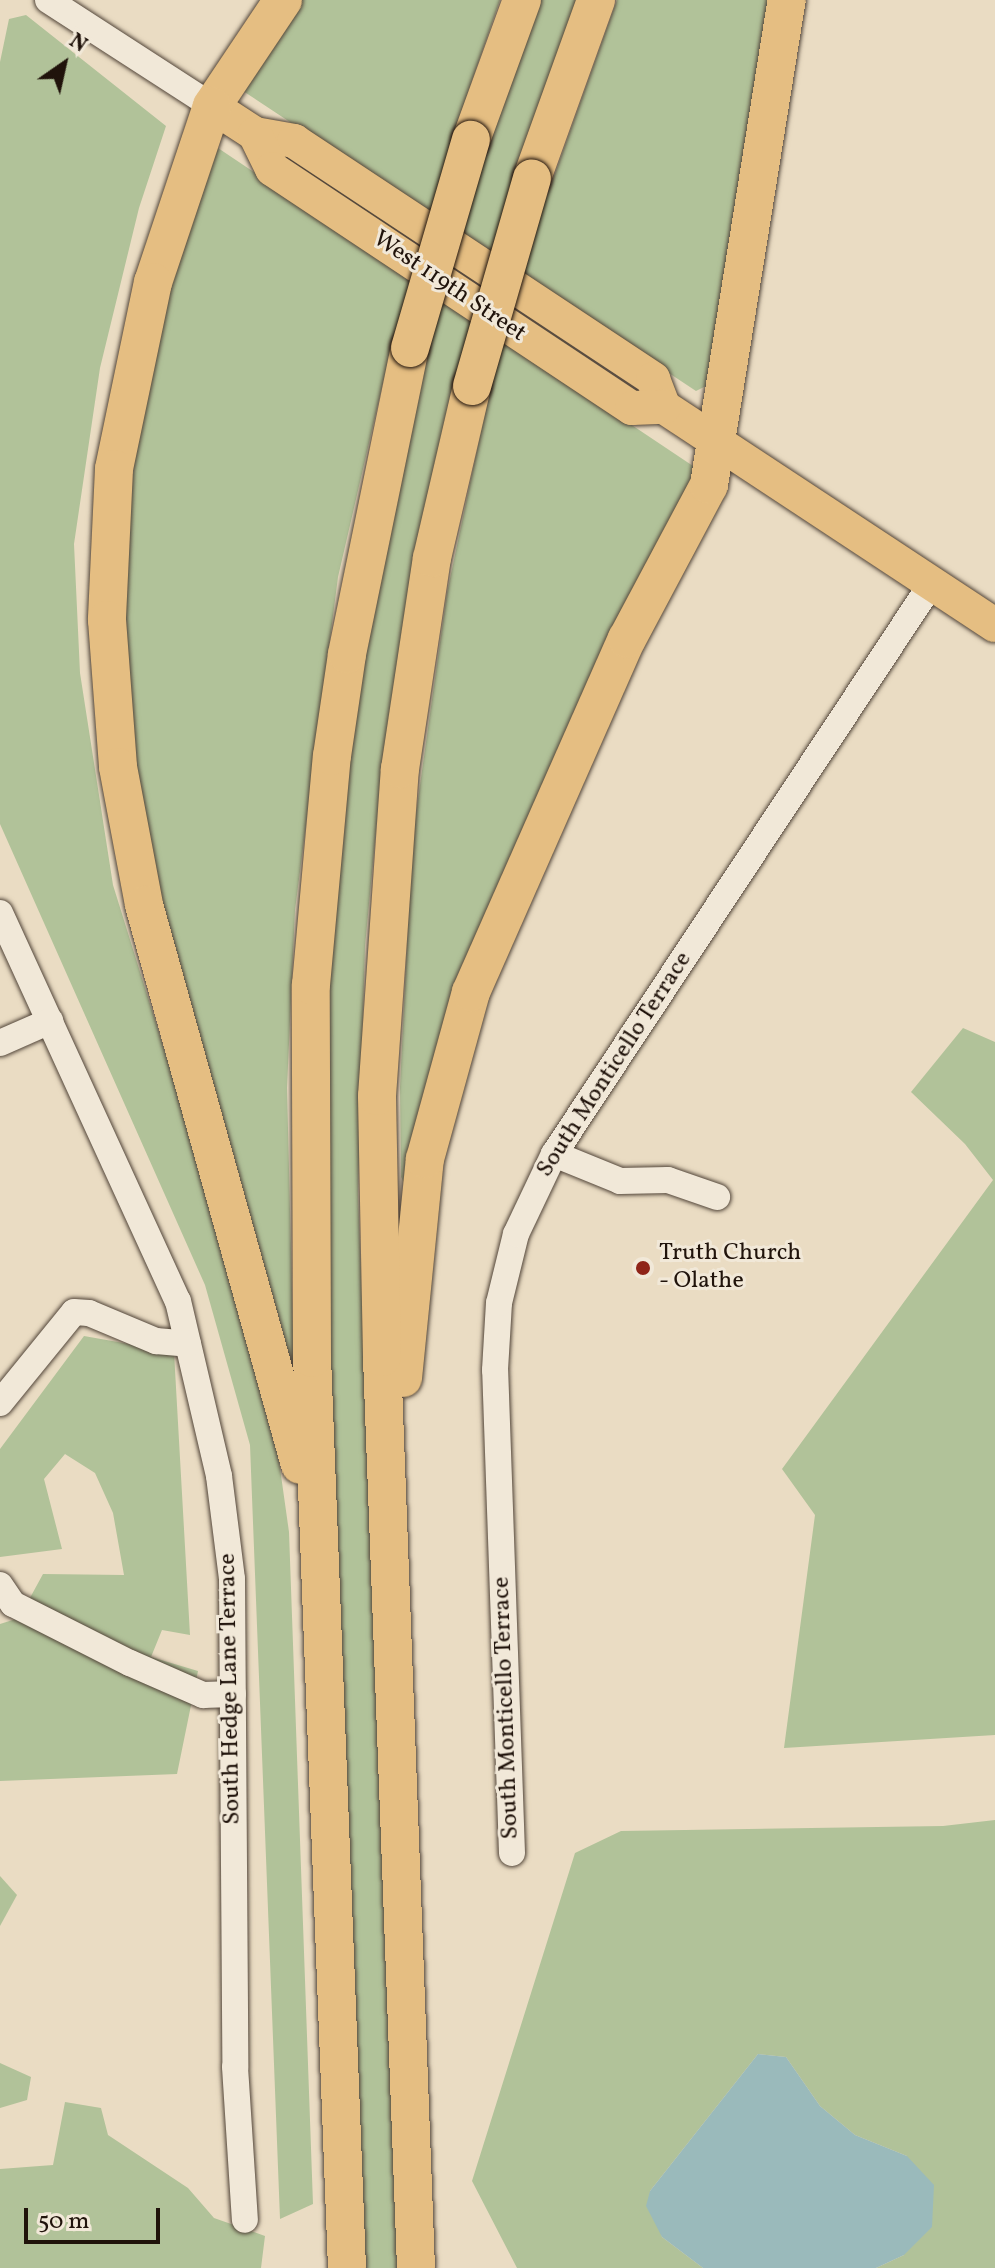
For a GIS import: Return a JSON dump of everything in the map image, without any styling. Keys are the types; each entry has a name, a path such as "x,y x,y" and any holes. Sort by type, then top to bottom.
{"highway":[{"path":"283,0 212,106 157,268 125,402 108,534 109,686 118,767 144,905 278,1375 320,1547"},
{"path":"347,2268 308,1201 318,882 347,654 410,348 471,140 522,0"},
{"path":"416,2268 377,1209 381,983 414,667 472,386 532,178 596,0"},
{"path":"390,1546 417,1213 452,1048 494,931 539,829 627,639 709,485 787,0"}],"main road":[{"name":"West 119th Street","path":"212,106 255,134 294,141 653,379 664,407 995,625"}],"street":[{"name":"West 119th Street","path":"48,0 212,106"},
{"name":"South Monticello Terrace","path":"512,1853 495,1334 516,1234 554,1154 932,583"},
{"name":"South Hedge Lane Terrace","path":"0,913 178,1301 219,1476 230,1564 235,2067 245,2220"},
{"path":"0,1043 50,1021"},
{"path":"554,1154 620,1181 668,1180 717,1197"},
{"path":"0,1403 74,1312 89,1313 156,1341 188,1344"},
{"path":"0,1585 13,1604 130,1663 203,1695 233,1694"}],"green space":[{"path":"297,0 500,0 448,150 479,167 540,0 578,0 537,224 617,0 776,0 708,385 696,391 243,91"},
{"path":"26,15 166,126 139,208 100,368 74,544 80,673 113,885 268,1383 289,1532 313,2204 280,2219 250,1445 205,1285 0,824 0,62 9,19"},
{"path":"218,148 696,468 410,1194 401,1177 400,1087 412,842 447,593 488,398 381,778 365,946 358,1193 398,2268 363,2268 329,1350 329,965 391,348 338,577 295,910 287,1088 294,1371 289,1370 139,834 118,648 142,371"},
{"path":"963,1028 995,1042 995,1735 784,1748 815,1515 782,1469 993,1180 965,1144 911,1092"},
{"path":"84,1336 174,1352 190,1635 162,1630 151,1657 198,1671 177,1774 0,1781 0,1624 19,1618 43,1574 124,1575 113,1513 95,1473 65,1454 44,1479 62,1549 0,1557 0,1449"},
{"path":"995,1820 995,2268 876,2268 904,2255 907,2156 855,2135 820,2106 786,2057 758,2054 650,2191 662,2237 703,2268 517,2268 472,2181 575,1853 621,1831 943,1826"},
{"path":"0,1876 17,1895 0,1926"},
{"path":"0,2063 31,2077 27,2100 0,2108"},
{"path":"65,2102 101,2108 108,2135 188,2188 214,2218 265,2236 261,2268 0,2268 0,2169 53,2165"}],"water":[{"path":"758,2054 786,2057 820,2106 855,2135 907,2156 934,2185 932,2227 904,2255 876,2268 703,2268 662,2237 646,2206 650,2191"}],"place":[{"name":"Truth Church - Olathe","path":"643,1268"}]}
